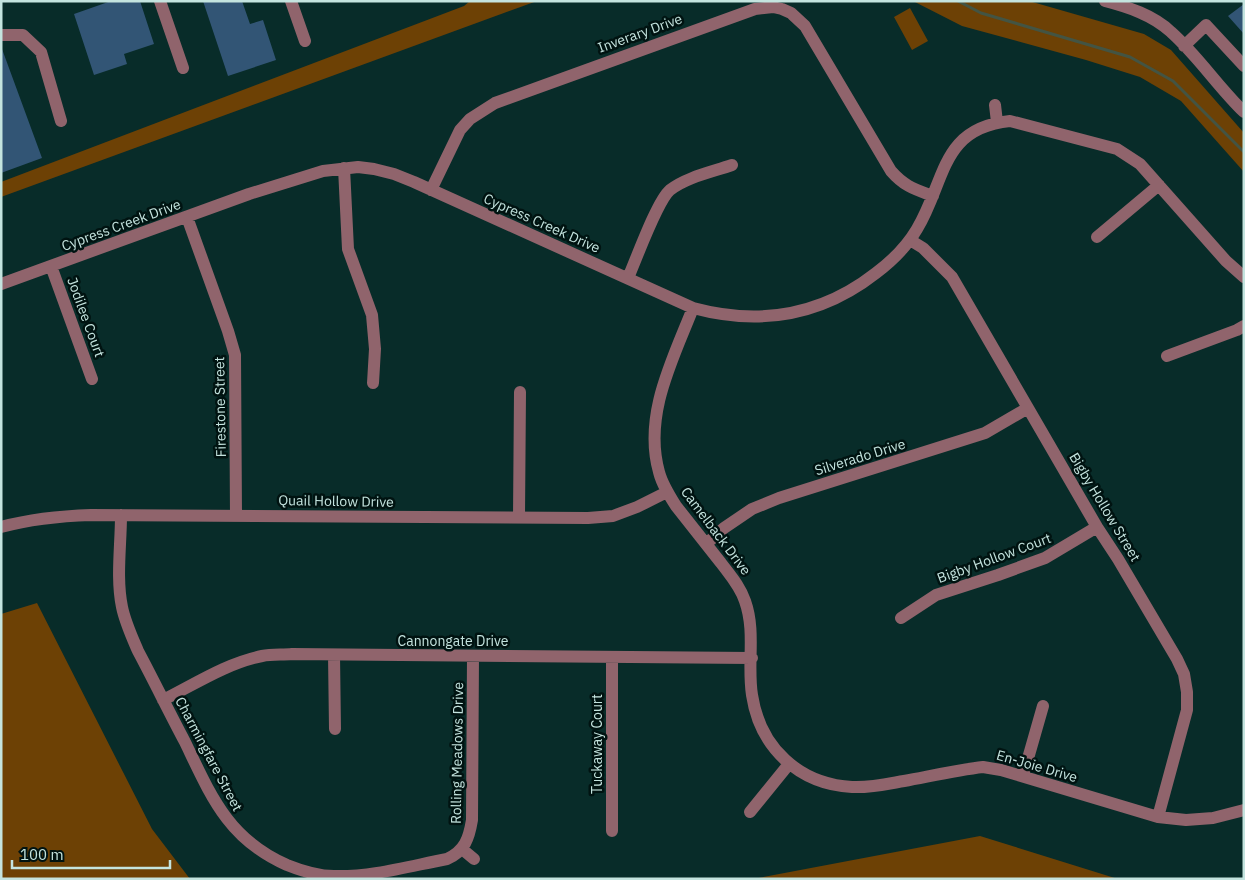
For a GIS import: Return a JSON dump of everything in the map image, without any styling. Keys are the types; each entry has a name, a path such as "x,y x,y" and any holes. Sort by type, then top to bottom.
{"street":[{"path":"160,1 183,68"},
{"path":"291,1 305,41"},
{"path":"1105,1 1125,6 1150,17 1171,31 1242,107"},
{"name":"Inverary Drive","path":"431,190 460,130 470,119 495,103 704,26 755,9 773,7 791,13 805,26 898,180 909,188 933,196"},
{"path":"1184,46 1206,25 1244,66"},
{"path":"1,35 23,35 41,52 61,121"},
{"path":"995,105 997,122 1010,121 1022,123 1117,149 1140,164 1226,262 1244,277"},
{"name":"Cypress Creek Drive","path":"1,284 249,194 304,176 344,168 374,169 394,174 431,190 693,308 714,314 741,316 802,312 848,294 891,261 910,240 925,215 941,171 951,154 968,135 997,122"},
{"path":"628,278 658,210 669,191 689,180 732,165"},
{"path":"344,168 348,249 372,315 375,349 373,383"},
{"path":"1097,237 1159,185"},
{"name":"Firestone Street","path":"187,217 235,355 236,515"},
{"name":"Bigby Hollow Street","path":"910,240 924,248 952,277 1055,451 1097,528 1160,629 1184,674 1187,710 1158,817"},
{"name":"Jodilee Court","path":"51,266 92,379"},
{"name":"Camelback Drive","path":"693,308 660,391 656,413 654,450 659,473 667,492 742,592 751,620 752,695 756,713 772,745"},
{"path":"1167,356 1244,326"},
{"path":"518,517 520,392"},
{"name":"Silverado Drive","path":"706,544 724,528 752,509 778,498 985,434 1028,408"},
{"name":"Quail Hollow Drive","path":"1,527 54,516 236,515 588,518 613,516 667,492"},
{"name":"Charmingfare Street","path":"121,515 120,587 122,607 132,636 220,809 244,839 278,861 316,875 334,876 359,876 447,859 455,856 462,849"},
{"name":"Bigby Hollow Court","path":"901,618 936,595 1045,558 1097,528"},
{"name":"Cannongate Drive","path":"163,700 241,662 263,656 292,654 752,658"},
{"path":"334,655 335,729"},
{"name":"Rolling Meadows Drive","path":"462,849 470,836 472,820 473,656"},
{"name":"Tuckaway Court","path":"612,657 612,831"},
{"path":"1023,776 1043,706"},
{"name":"En-Joie Drive","path":"772,745 789,764 806,776 852,787 874,786 983,767 1023,776 1158,817 1186,820 1213,818 1244,810"},
{"path":"750,812 789,764"},
{"path":"462,849 474,859"}],"shaded area":[{"path":"470,1 537,1 1,197 1,182 464,6"},
{"path":"913,1 1029,1 1144,34 1171,50 1244,133 1244,172 1181,101 1140,77 962,26"},
{"path":"910,8 928,41 912,50 894,17"},
{"path":"37,603 152,829 190,879 1,879 1,614"},
{"path":"980,836 1118,879 753,879"}],"building":[{"path":"111,1 140,1 154,44 124,54 127,64 94,75 74,14"},
{"path":"203,1 242,1 250,24 263,20 276,60 228,76"},
{"path":"1244,4 1244,34 1228,16"},
{"path":"1,50 42,158 1,173"}],"waterway":[{"path":"958,1 981,13 1130,57 1173,81 1244,152"}]}
